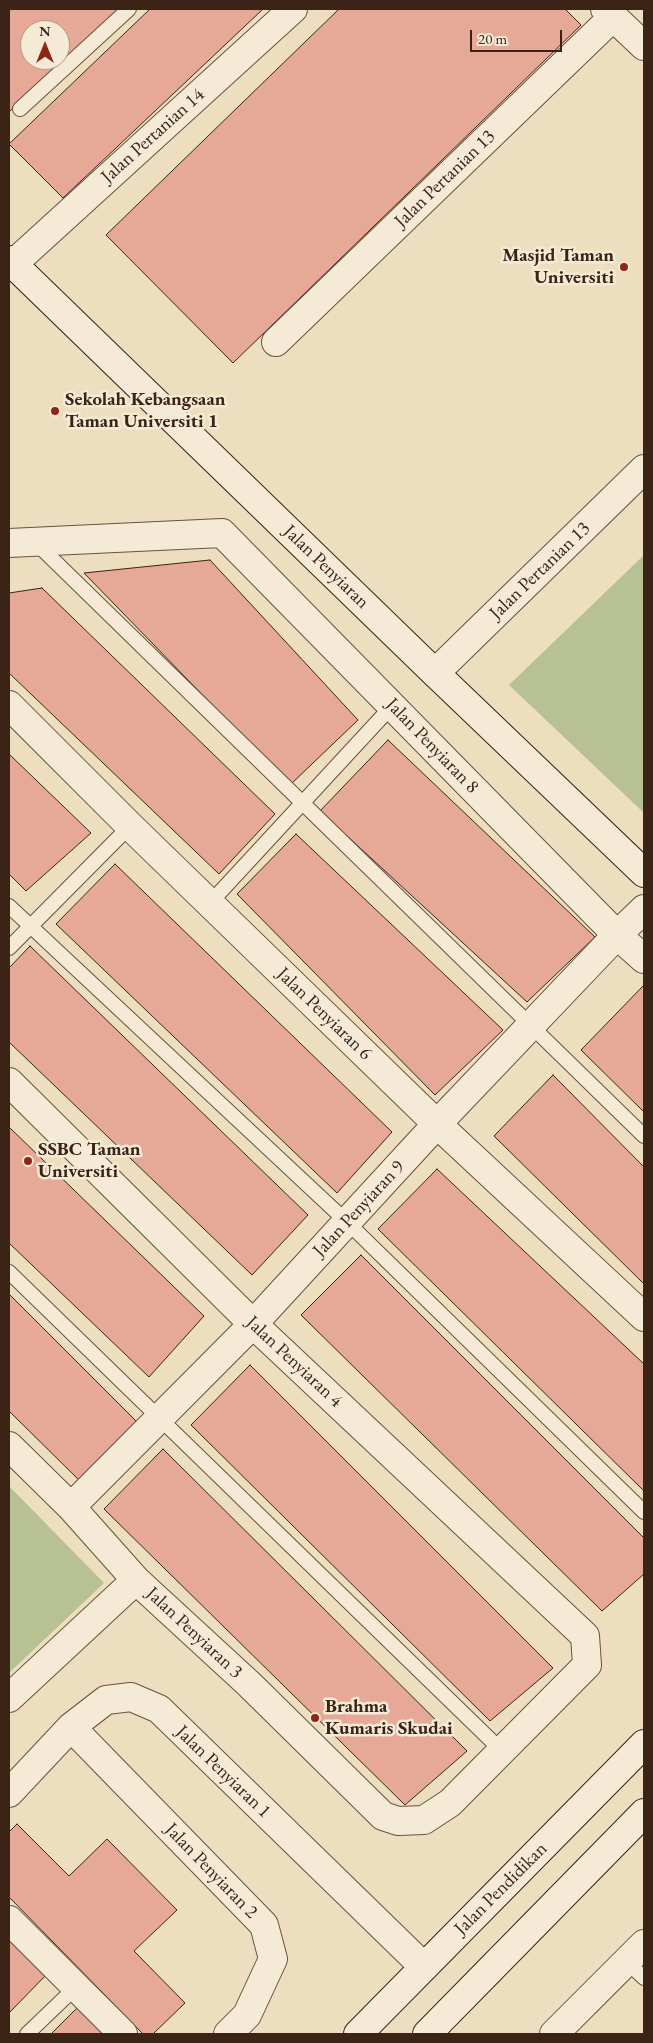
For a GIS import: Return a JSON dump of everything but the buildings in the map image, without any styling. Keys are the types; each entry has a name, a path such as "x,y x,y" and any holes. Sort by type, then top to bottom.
{"street":[{"name":"Jalan Pertanian 14","path":"11,262 293,9"},
{"path":"609,13 644,46"},
{"name":"Jalan Pertanian 13","path":"276,342 609,13"},
{"name":"Jalan Penyiaran","path":"11,262 435,673 644,872"},
{"name":"Jalan Pertanian 13","path":"435,673 644,469"},
{"name":"Jalan Penyiaran 8","path":"22,542 222,533 617,934 644,959"},
{"name":"Jalan Penyiaran 6","path":"9,705 130,826 438,1124 644,1317"},
{"name":"Jalan Penyiaran 9","path":"70,1507 253,1324 531,1025 617,934 644,909"},
{"name":"Jalan Penyiaran 4","path":"9,1082 253,1324 585,1636 587,1665 502,1751"},
{"name":"Jalan Penyiaran 3","path":"9,1446 70,1507 136,1580 249,1684 383,1816 398,1821 424,1820 450,1803 502,1751"},
{"path":"9,1698 136,1580"},
{"name":"Jalan Penyiaran 1","path":"9,1793 71,1727 106,1700 131,1697 159,1709 424,1967"},
{"name":"Jalan Penyiaran 2","path":"71,1727 264,1925 273,1960 247,2015 228,2034"},
{"name":"Jalan Pendidikan","path":"358,2034 644,1744"},
{"path":"426,2034 644,1813"},
{"path":"9,1920 123,2034"},
{"path":"554,2034 638,1961"}],"lane":[{"path":"20,110 129,9"},
{"path":"22,542 303,803 644,1136"},
{"path":"210,903 392,706"},
{"path":"9,948 130,826"},
{"path":"9,906 347,1222 644,1512"},
{"path":"9,1272 502,1751"},
{"path":"27,2034 75,1988"}],"green space":[{"path":"644,555 644,813 509,685"},
{"path":"9,1486 104,1583 9,1673"}],"place":[{"name":"Masjid Taman Universiti","path":"624,267"},
{"name":"Sekolah Kebangsaan Taman Universiti 1","path":"55,411"},
{"name":"SSBC Taman Universiti","path":"28,1161"},
{"name":"Brahma Kumaris Skudai","path":"315,1718"}]}
